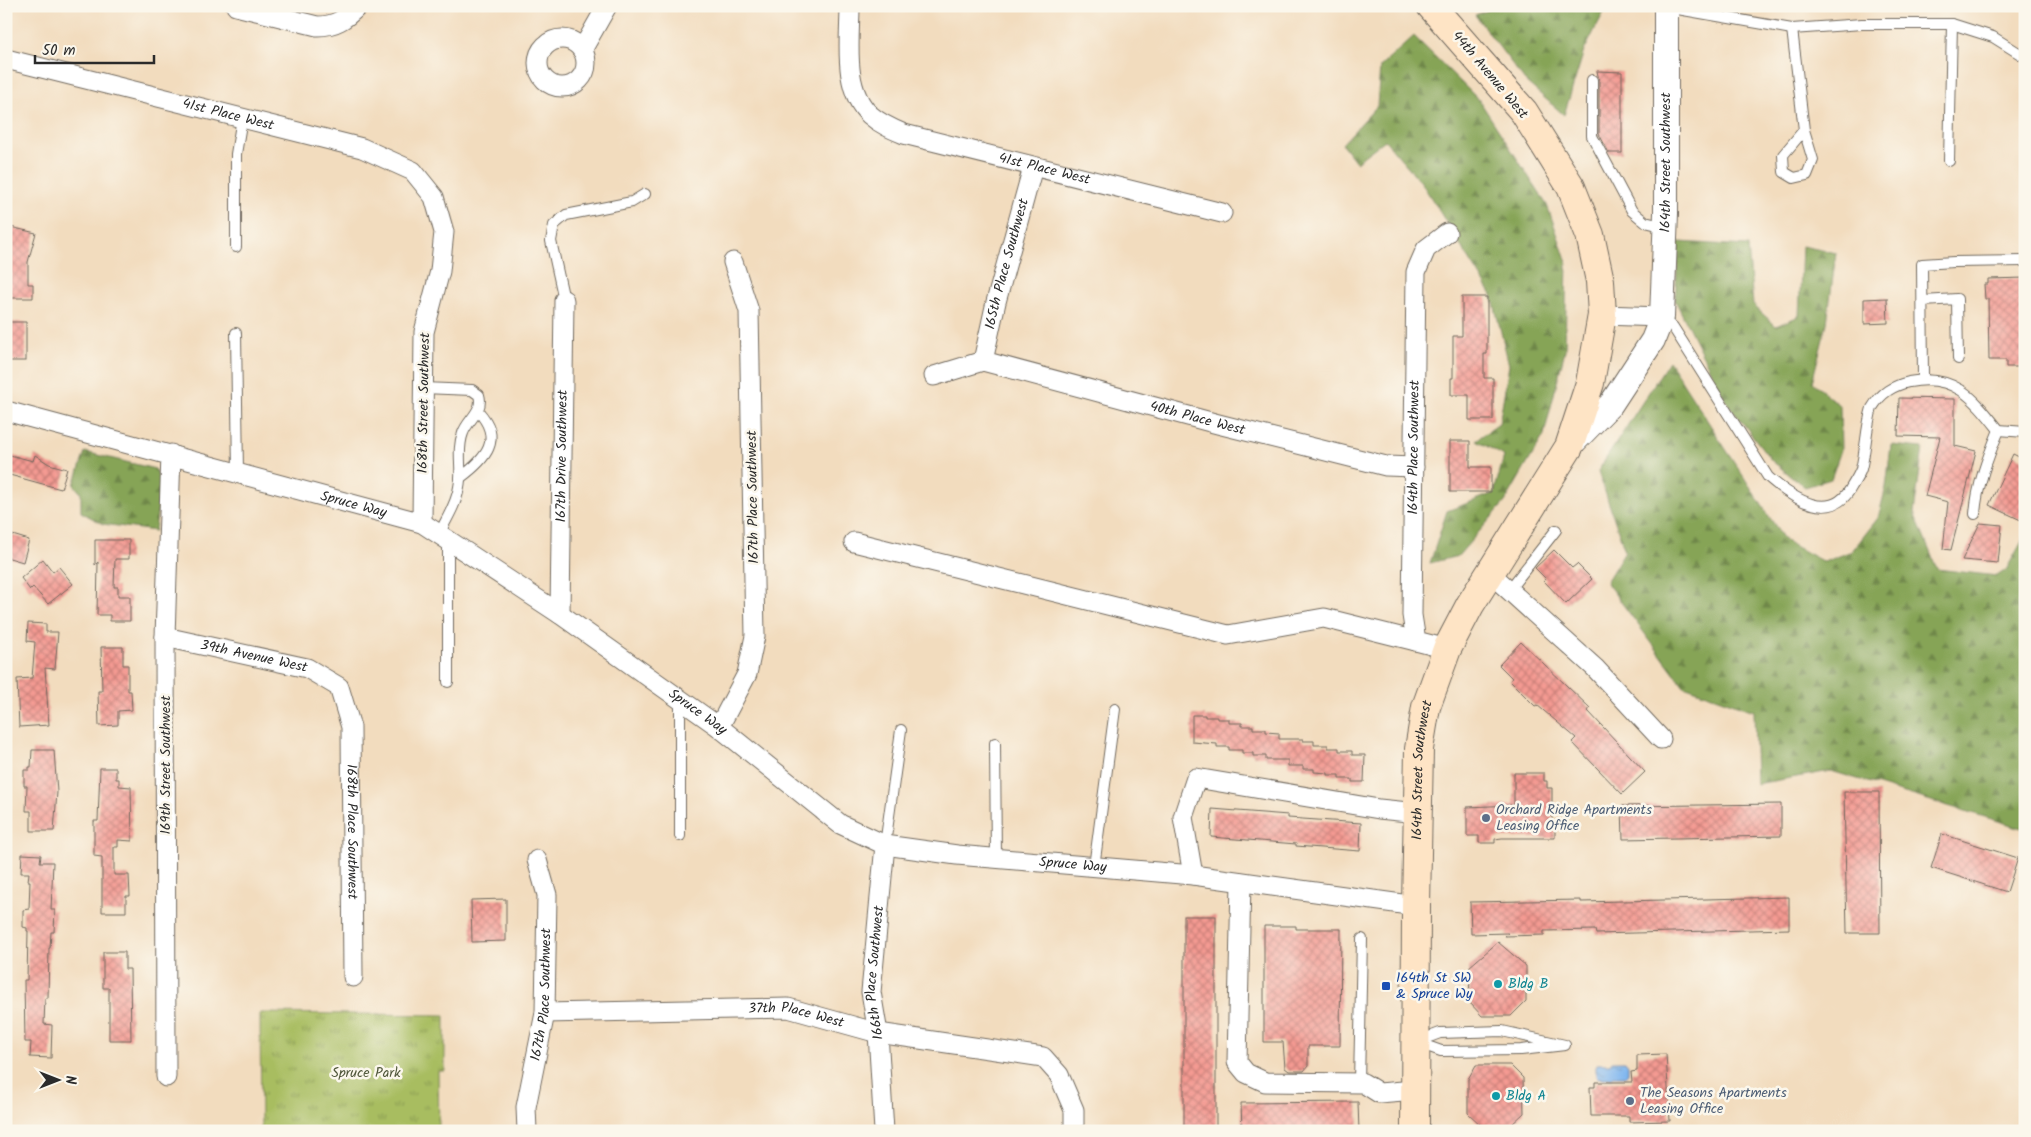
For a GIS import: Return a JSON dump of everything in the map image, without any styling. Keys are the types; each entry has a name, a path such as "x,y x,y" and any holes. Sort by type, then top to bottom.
{"main road":[{"name":"44th Avenue West","path":"1431,6 1524,112 1571,187 1590,234 1600,281 1602,315 1590,383 1569,447"},
{"name":"164th Street Southwest","path":"1415,1131 1419,749 1426,707 1447,649 1500,581 1569,447"}],"street":[{"path":"236,6 317,26 329,26 339,23 358,6"},
{"path":"582,50 607,6"},
{"name":"41st Place West","path":"850,6 852,77 858,99 869,114 886,126 904,134 1222,213"},
{"name":"164th Street Southwest","path":"1569,447 1611,404 1653,340 1662,317 1666,227 1666,6"},
{"name":"41st Place West","path":"6,59 362,148 413,172 434,198"},
{"name":"165th Place Southwest","path":"983,361 996,302 1033,167"},
{"name":"168th Street Southwest","path":"422,523 424,332 440,271 444,232 434,198"},
{"name":"164th Place Southwest","path":"1416,641 1412,615 1416,272 1426,249 1447,232"},
{"name":"167th Place Southwest","path":"719,727 747,674 755,636 749,311 733,262"},
{"name":"167th Drive Southwest","path":"560,614 564,300"},
{"path":"1602,315 1662,317"},
{"path":"934,376 983,361"},
{"name":"40th Place West","path":"983,361 1218,424 1386,466 1414,467"},
{"name":"Spruce Way","path":"6,411 422,523 560,614 719,727 840,824 885,845 996,859 1193,875 1416,906"},
{"name":"169th Street Southwest","path":"166,1077 166,637 170,454"},
{"path":"854,542 1228,635 1324,618 1447,649"},
{"path":"1500,581 1595,668 1661,739"},
{"name":"39th Avenue West","path":"166,637 307,668 339,688"},
{"name":"168th Place Southwest","path":"339,688 352,727 352,977"},
{"path":"1193,875 1183,817 1196,778 1379,810 1418,813"},
{"name":"166th Place Southwest","path":"884,1131 878,1033 871,992 885,845"},
{"name":"167th Place Southwest","path":"527,1131 526,1107 545,1013 547,895 537,860"},
{"path":"1240,882 1237,1062 1246,1073 1265,1082 1363,1083 1379,1093 1415,1090"},
{"name":"37th Place West","path":"545,1013 788,1008 878,1033 1044,1057 1059,1075 1074,1110 1074,1131"}],"lane":[{"path":"1666,6 1792,29 1862,24 1952,24 1993,37 2025,57"},
{"path":"1949,161 1952,24"},
{"path":"1792,29 1804,130"},
{"path":"1592,80 1592,136 1632,211 1645,222 1666,227"},
{"path":"236,247 236,154 242,118"},
{"path":"564,300 551,242 554,225 566,215 632,202 644,194"},
{"path":"1923,379 1922,264 2025,261"},
{"path":"1923,301 1957,299 1958,359"},
{"path":"1662,317 1673,327 1768,477 1787,493 1800,500 1817,505 1837,504 1847,496 1861,470 1868,420 1872,408 1877,399 1889,388 1923,379 1942,381 1957,387 1976,400 1999,430 2025,432"},
{"path":"236,333 238,473"},
{"path":"423,388 472,390 479,395 481,402 478,411 468,422 461,441 459,490 444,537 447,587 448,682"},
{"path":"460,478 474,467 490,448 491,432 486,420 478,411"},
{"path":"1975,514 1976,501 1986,460 1999,430"},
{"path":"1500,581 1556,530"},
{"path":"680,699 680,836"},
{"path":"1094,867 1115,709"},
{"path":"885,845 901,730"},
{"path":"995,742 996,859"},
{"path":"1359,1083 1362,938"},
{"path":"1502,1032 1564,1045 1521,1050 1441,1051 1416,1042 1440,1033 1502,1032"}],"green space":[{"path":"1499,6 1607,6 1584,51 1564,115 1525,81 1475,15"},
{"path":"1414,36 1479,100 1547,205 1567,262 1565,350 1544,435 1505,502 1458,556 1430,563 1447,511 1494,493 1504,456 1476,440 1499,424 1509,365 1492,295 1421,182 1385,140 1356,162 1342,144 1377,106 1380,67"},
{"path":"1679,242 1748,246 1753,305 1776,326 1799,316 1802,246 1836,253 1827,323 1812,382 1840,406 1841,450 1831,479 1805,487 1772,461 1725,400 1675,300"},
{"path":"1669,361 1785,541 1824,562 1852,551 1878,518 1886,487 1891,445 1923,448 1914,513 1937,569 1997,576 2006,570 2025,536 2025,829 1831,771 1756,784 1754,711 1684,686 1606,582 1625,551 1598,471"},
{"path":"85,452 155,469 161,480 155,531 103,524 81,512 81,493 74,485"},
{"name":"Spruce Park","path":"260,1013 445,1015 445,1071 438,1071 439,1131 261,1131"}],"water":[{"path":"1612,1061 1625,1061 1628,1065 1628,1073 1625,1076 1614,1076 1611,1078 1599,1078 1596,1076 1598,1064 1610,1064"}],"building":[{"path":"1597,71 1622,72 1622,153 1609,153 1599,134 1599,80"},
{"path":"6,226 36,233 28,262 28,284 33,284 33,298 6,298 6,284 8,284"},
{"path":"2025,278 2025,367 2006,367 2006,360 1989,360 1988,299 1985,299 1984,284 1988,284 1988,279"},
{"path":"1462,297 1487,297 1487,354 1484,354 1484,378 1493,378 1493,420 1469,420 1469,395 1451,395 1453,336 1462,336"},
{"path":"1887,298 1888,323 1864,324 1864,299"},
{"path":"6,322 26,322 26,361 6,361"},
{"path":"1899,398 1955,399 1955,446 1976,451 1951,550 1943,549 1948,502 1925,496 1940,437 1898,436"},
{"path":"1450,441 1470,441 1470,467 1491,467 1491,492 1450,492"},
{"path":"6,454 33,461 35,455 49,464 67,469 61,489 6,474"},
{"path":"2013,454 2025,460 2025,522 1989,505"},
{"path":"1980,523 2002,525 1998,563 1962,560"},
{"path":"6,533 29,540 23,562 6,557"},
{"path":"95,540 129,540 129,559 115,559 114,587 118,587 118,596 130,596 130,621 110,621 110,615 97,615 98,562 95,565"},
{"path":"1554,550 1572,568 1577,564 1592,579 1566,604 1544,581 1546,579 1535,568"},
{"path":"43,559 53,572 59,567 73,584 48,604 33,587 30,590 21,578"},
{"path":"28,623 46,624 46,632 58,632 55,669 45,668 49,725 19,727 17,679 32,678 35,642 27,641"},
{"path":"1521,642 1590,708 1588,711 1645,772 1622,794 1572,742 1576,738 1537,705 1535,706 1510,681 1512,678 1499,665"},
{"path":"101,647 123,647 123,665 128,665 128,691 131,691 132,710 118,711 118,725 99,726 98,691 102,691"},
{"path":"1192,715 1229,719 1229,723 1242,723 1242,726 1253,726 1253,729 1266,729 1266,732 1279,733 1279,739 1314,741 1314,745 1328,745 1328,748 1339,748 1339,751 1352,751 1352,755 1365,755 1364,782 1352,782 1352,779 1339,779 1339,775 1314,772 1314,769 1303,769 1303,766 1288,766 1288,760 1266,760 1266,756 1253,756 1253,753 1242,753 1242,750 1229,750 1229,747 1217,747 1217,744 1192,742"},
{"path":"32,750 54,750 57,792 54,831 31,831 31,811 26,811 27,786 24,786 24,770 29,770 29,767 31,767"},
{"path":"100,768 116,768 116,779 119,779 119,786 131,787 132,841 118,840 118,847 114,847 114,875 129,875 130,896 126,896 126,912 102,912 102,857 94,856 94,821 98,821"},
{"path":"1514,773 1544,773 1544,781 1547,781 1547,788 1552,788 1552,824 1555,824 1555,838 1502,838 1495,839 1495,843 1479,843 1479,836 1467,836 1467,807 1514,805"},
{"path":"1844,792 1879,792 1880,933 1847,933"},
{"path":"1781,804 1781,836 1623,839 1622,806"},
{"path":"1212,809 1288,815 1288,818 1361,823 1360,851 1211,837"},
{"path":"1942,834 2018,858 2007,892 1931,868"},
{"path":"22,854 41,855 40,862 53,862 51,910 55,910 54,932 51,932 49,948 48,998 45,998 44,1024 52,1025 51,1058 30,1057 31,1042 25,1042 24,980 27,980 28,931 27,928 23,927 23,910 29,909 30,881 28,881 29,873 21,873"},
{"path":"1789,897 1789,929 1596,934 1595,930 1544,931 1544,935 1505,936 1508,933 1471,934 1470,902 1581,900 1581,902"},
{"path":"506,899 506,941 472,942 471,900"},
{"path":"1184,916 1216,916 1216,1130 1184,1130"},
{"path":"1264,926 1296,926 1296,929 1341,929 1340,1046 1308,1046 1308,1066 1304,1071 1289,1071 1285,1068 1283,1042 1264,1042"},
{"name":"Bldg B","path":"1498,942 1526,966 1526,1001 1511,1016 1482,1016 1470,1003 1469,967"},
{"path":"103,952 125,952 125,969 130,969 131,1040 109,1040 109,988 103,988"},
{"name":"The Seasons Apartments Leasing Office","path":"1666,1054 1670,1121 1629,1122 1629,1116 1591,1116 1590,1087 1595,1087 1595,1082 1632,1082 1631,1072 1637,1071 1637,1055"},
{"name":"Bldg A","path":"1476,1065 1510,1065 1523,1078 1524,1113 1510,1126 1482,1126 1468,1113 1468,1079"},
{"path":"1358,1102 1359,1131 1242,1131 1241,1103"}],"place":[{"name":"Orchard Ridge Apartments Leasing Office","path":"1486,818"},
{"name":"Bldg B","path":"1498,984"},
{"name":"164th St SW & Spruce Wy","path":"1386,986"},
{"name":"Bldg A","path":"1496,1096"},
{"name":"The Seasons Apartments Leasing Office","path":"1630,1101"}]}
